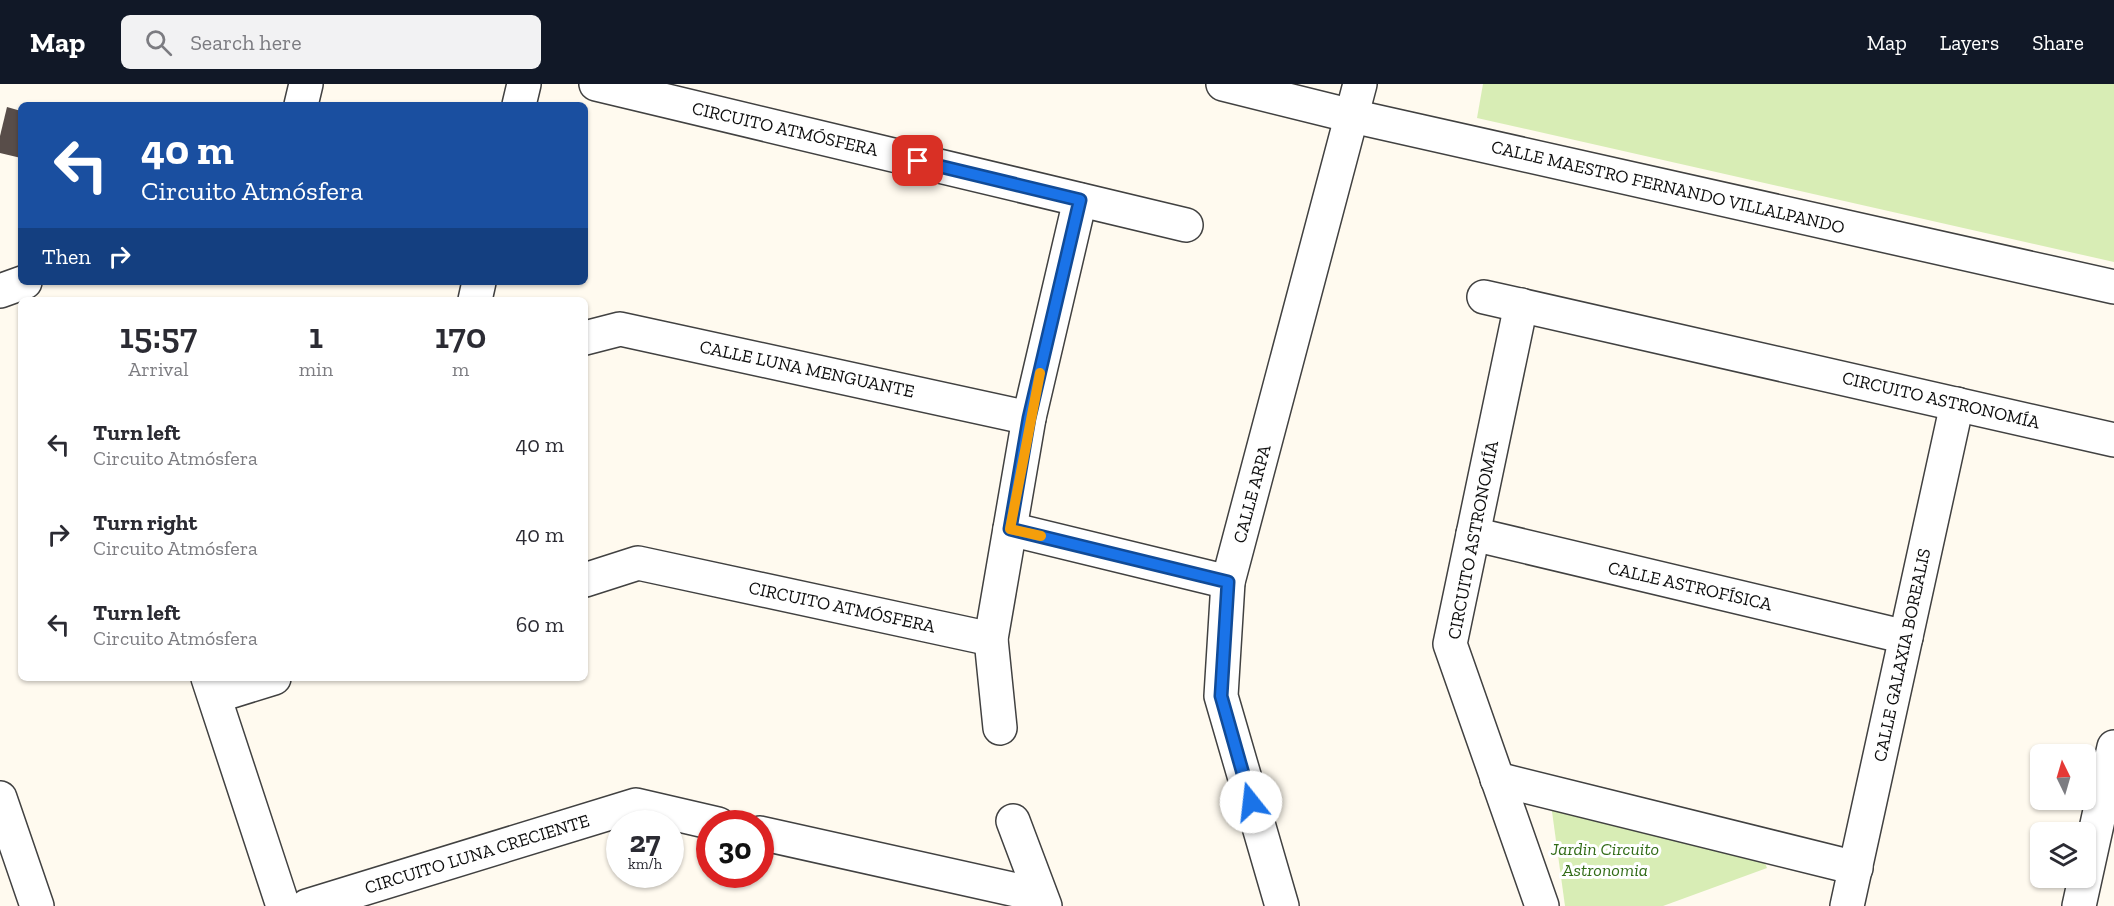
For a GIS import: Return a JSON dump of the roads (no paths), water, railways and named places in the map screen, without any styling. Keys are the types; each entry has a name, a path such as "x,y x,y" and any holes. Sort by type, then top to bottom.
{"street":[{"path":"302,102 306,84"},
{"path":"520,102 524,84"},
{"name":"CIRCUITO ATMÓSFERA","path":"596,84 1186,225"},
{"name":"CALLE MAESTRO FERNANDO VILLALPANDO","path":"1223,84 1352,116 2114,286"},
{"name":"CALLE ARPA","path":"1282,906 1221,696 1228,582 1359,84"},
{"path":"1000,728 991,639 1029,418 1080,200"},
{"path":"0,291 18,285"},
{"name":"CIRCUITO ASTRONOMÍA","path":"1484,297 2114,440"},
{"name":"CIRCUITO ASTRONOMÍA","path":"1521,305 1450,644 1542,906"},
{"name":"CALLE LUNA MENGUANTE","path":"588,337 620,329 1029,418"},
{"name":"CALLE GALAXIA BOREALIS","path":"1847,906 1957,404"},
{"path":"1010,529 1228,582"},
{"name":"CALLE ASTROFÍSICA","path":"1473,534 1906,637"},
{"name":"CIRCUITO ATMÓSFERA","path":"588,579 638,563 991,639"},
{"path":"253,681 212,687 283,906"},
{"path":"2079,906 2114,747"},
{"path":"1497,779 1856,868"},
{"path":"0,798 6,836 37,906"},
{"name":"CIRCUITO LUNA CRECIENTE","path":"307,906 636,805 696,819"},
{"path":"1013,821 1036,897"},
{"path":"774,836 1036,897"},
{"path":"988,906 1036,897"}],"park label":[{"name":"Jardin Circuito Astronomia","path":"1605,859"}]}
